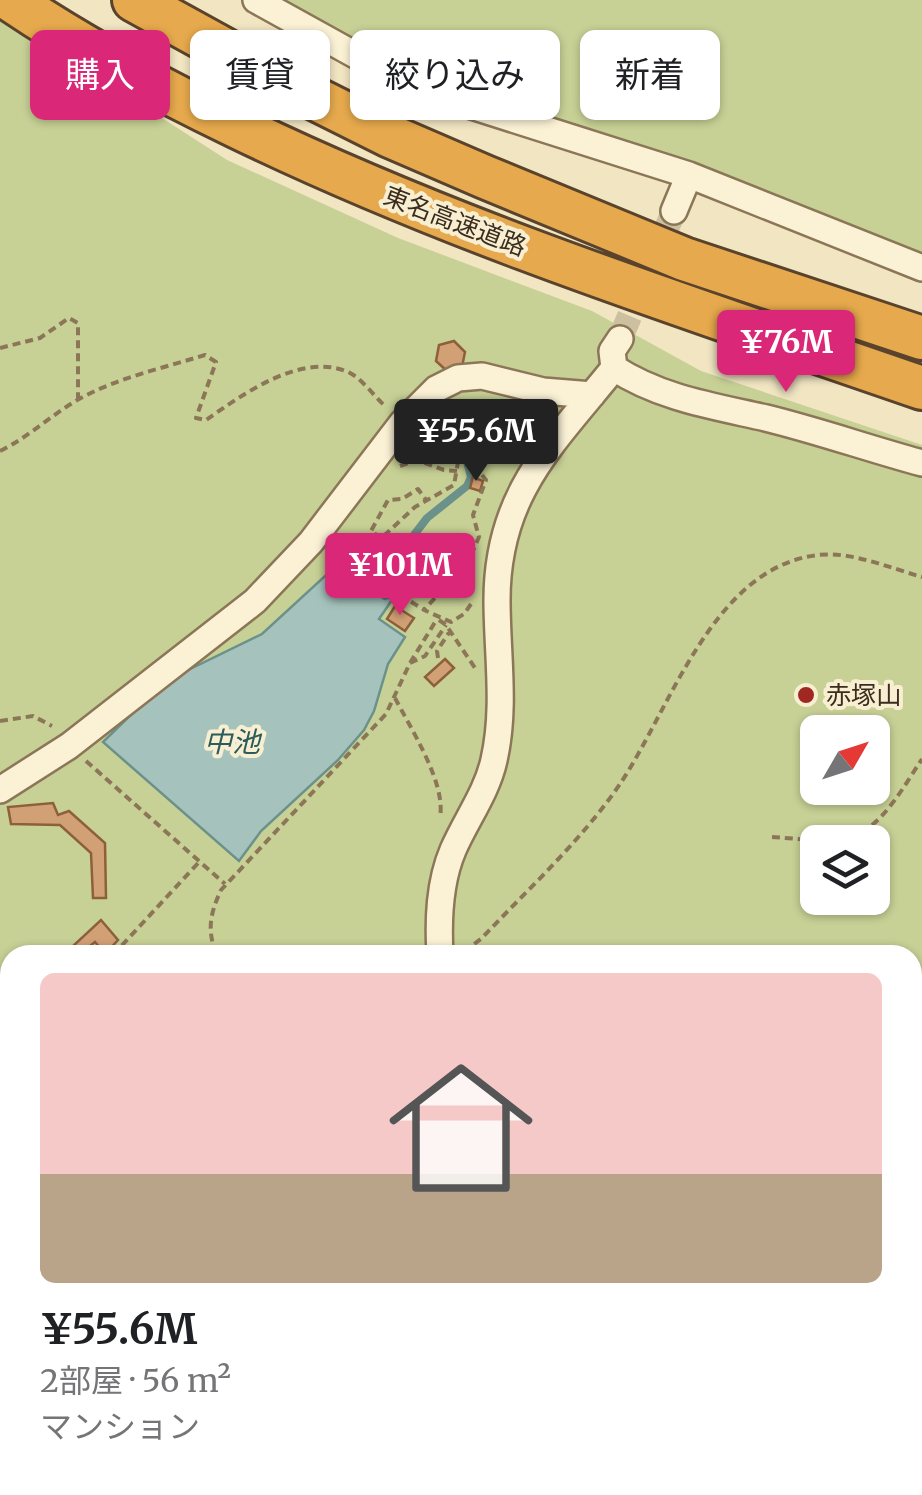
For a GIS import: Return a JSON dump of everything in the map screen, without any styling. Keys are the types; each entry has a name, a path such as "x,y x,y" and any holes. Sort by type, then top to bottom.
{"highway":[{"name":"東名高速道路","path":"12,0 172,94 413,207 922,388"},
{"name":"東名高速道路","path":"134,0 390,136 684,258 922,338"},
{"path":"684,258 772,272 922,312"}],"street":[{"path":"256,0 415,88 689,175 922,268"},
{"path":"674,211 689,175"},
{"path":"440,945 438,913 454,847 492,772 500,736 497,597 503,538 516,501 541,456 614,368 612,351 620,340"},
{"path":"614,368 627,377 701,406 767,419 922,464"},
{"path":"0,790 69,746 255,601 312,542 423,399 458,378 502,379 543,391 592,395"}],"path":[{"path":"0,348 40,338 69,318 78,323 78,400"},
{"path":"0,451 25,440 78,400 145,372 205,355 216,362 196,418 206,420 262,381 322,367 351,373 402,423"},
{"path":"360,571 369,554 359,548 364,540 374,545 415,507 454,485 460,451 465,446 481,445 496,451 500,446 500,439 488,425 466,407 458,378"},
{"path":"488,425 500,419 520,420 543,391"},
{"path":"526,416 546,423 540,428"},
{"path":"424,610 468,562 479,536 472,516 486,480 469,458 472,452 518,464"},
{"path":"363,474 388,473 417,460 457,471"},
{"path":"380,538 371,531 388,500 402,499 418,490 427,501"},
{"path":"312,542 446,625 478,673"},
{"path":"473,945 587,826 620,782 699,647 746,588 784,564 820,555 868,562 922,578"},
{"path":"424,610 452,622 480,596 497,597"},
{"path":"213,945 208,932 212,910 226,884 270,834 364,741 395,698 410,663 438,620"},
{"path":"410,663 424,656 446,625"},
{"path":"438,658 437,651 450,631"},
{"path":"395,698 422,749 443,802 438,833 454,847"},
{"path":"0,721 34,716 48,722 69,746 226,884"},
{"path":"772,837 850,838 873,823 894,800 922,759"},
{"path":"122,945 200,861"}],"green space":[{"path":"275,0 922,0 922,254 694,164 560,120 560,30 350,30 350,40"},
{"path":"0,9 30,31 30,120 165,120 227,160 398,238 592,311 701,371 922,445 922,945 0,945"}],"water":[{"name":"中池","path":"337,565 392,600 379,619 405,637 388,664 364,730 338,760 261,831 239,861 103,742 149,697 180,674 262,634"}],"building":[{"path":"454,341 465,352 462,367 447,371 436,361 439,345"},
{"path":"473,477 483,481 480,491 470,488"},
{"path":"395,606 414,618 405,631 387,619"},
{"path":"445,659 454,668 434,686 425,677"},
{"path":"53,803 58,815 69,811 105,843 106,898 93,898 91,853 60,825 11,824 8,807"},
{"path":"101,920 118,940 113,945 74,945"}],"waterway":[{"path":"385,596 401,575 404,548 427,518 467,486 471,477 465,454 476,447 507,455 497,427 530,421"}],"tunnel":[{"path":"620,339 674,211"}],"place":[{"name":"赤塚山","path":"806,695"}]}
